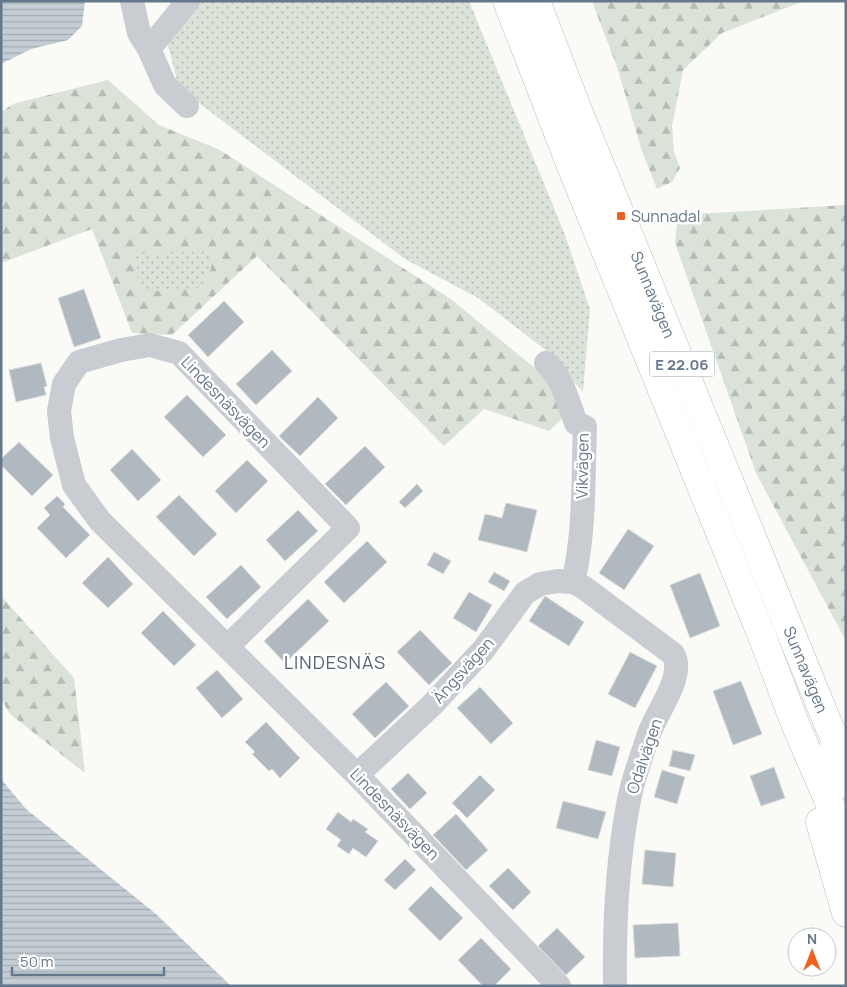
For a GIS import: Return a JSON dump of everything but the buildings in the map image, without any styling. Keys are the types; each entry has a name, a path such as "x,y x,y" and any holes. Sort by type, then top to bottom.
{"highway":[{"name":"Sunnavägen","path":"507,1 571,166 762,636 796,726"},
{"name":"Sunnavägen","path":"536,1 579,113 829,726"},
{"name":"E 22.06","path":"796,726 830,804 846,847"},
{"path":"796,726 815,807 846,913"},
{"name":"E 22.06","path":"829,726 846,784"},
{"path":"829,726 846,761"}],"street":[{"path":"132,1 139,33 149,49 165,85 187,106"},
{"path":"149,49 188,1"},
{"name":"Lindesnäsvägen","path":"228,646 348,528 179,353 150,345 121,350 79,362 64,384 59,411 62,438 74,485 100,520 357,775 559,986"},
{"name":"Vikvägen","path":"546,363 553,369 561,382 576,423 585,427 582,516 573,582"},
{"name":"Ängsvägen","path":"357,775 431,706 484,649 525,593 540,584 558,581 573,582"},
{"name":"Odalvägen","path":"573,582 673,654 677,666 676,674 649,732 629,798 616,901 615,986"}],"green space":[{"path":"197,1 469,1 565,235 590,309 583,392 543,348 478,298 405,259 179,88 166,38"},
{"path":"592,1 804,1 722,33 683,70 672,126 674,152 680,168 672,182 657,189 642,151 617,67"},
{"path":"108,80 159,125 220,150 451,299 542,374 566,415 549,431 484,409 444,446 257,256 172,335 132,333 92,229 1,263 1,112 13,104"},
{"path":"846,205 846,641 756,473 675,243 678,215"},
{"path":"210,251 211,269 197,289 139,292 136,254"},
{"path":"1,596 74,678 85,773 10,714 1,699"}],"shaded area":[{"path":"1,1 85,1 82,26 68,40 31,49 1,64"},
{"path":"1,779 26,809 156,914 231,986 1,986"}],"place":[{"name":"Sunnadal","path":"621,216"}],"district":[{"name":"LINDESNÄS","path":"335,662"}]}
